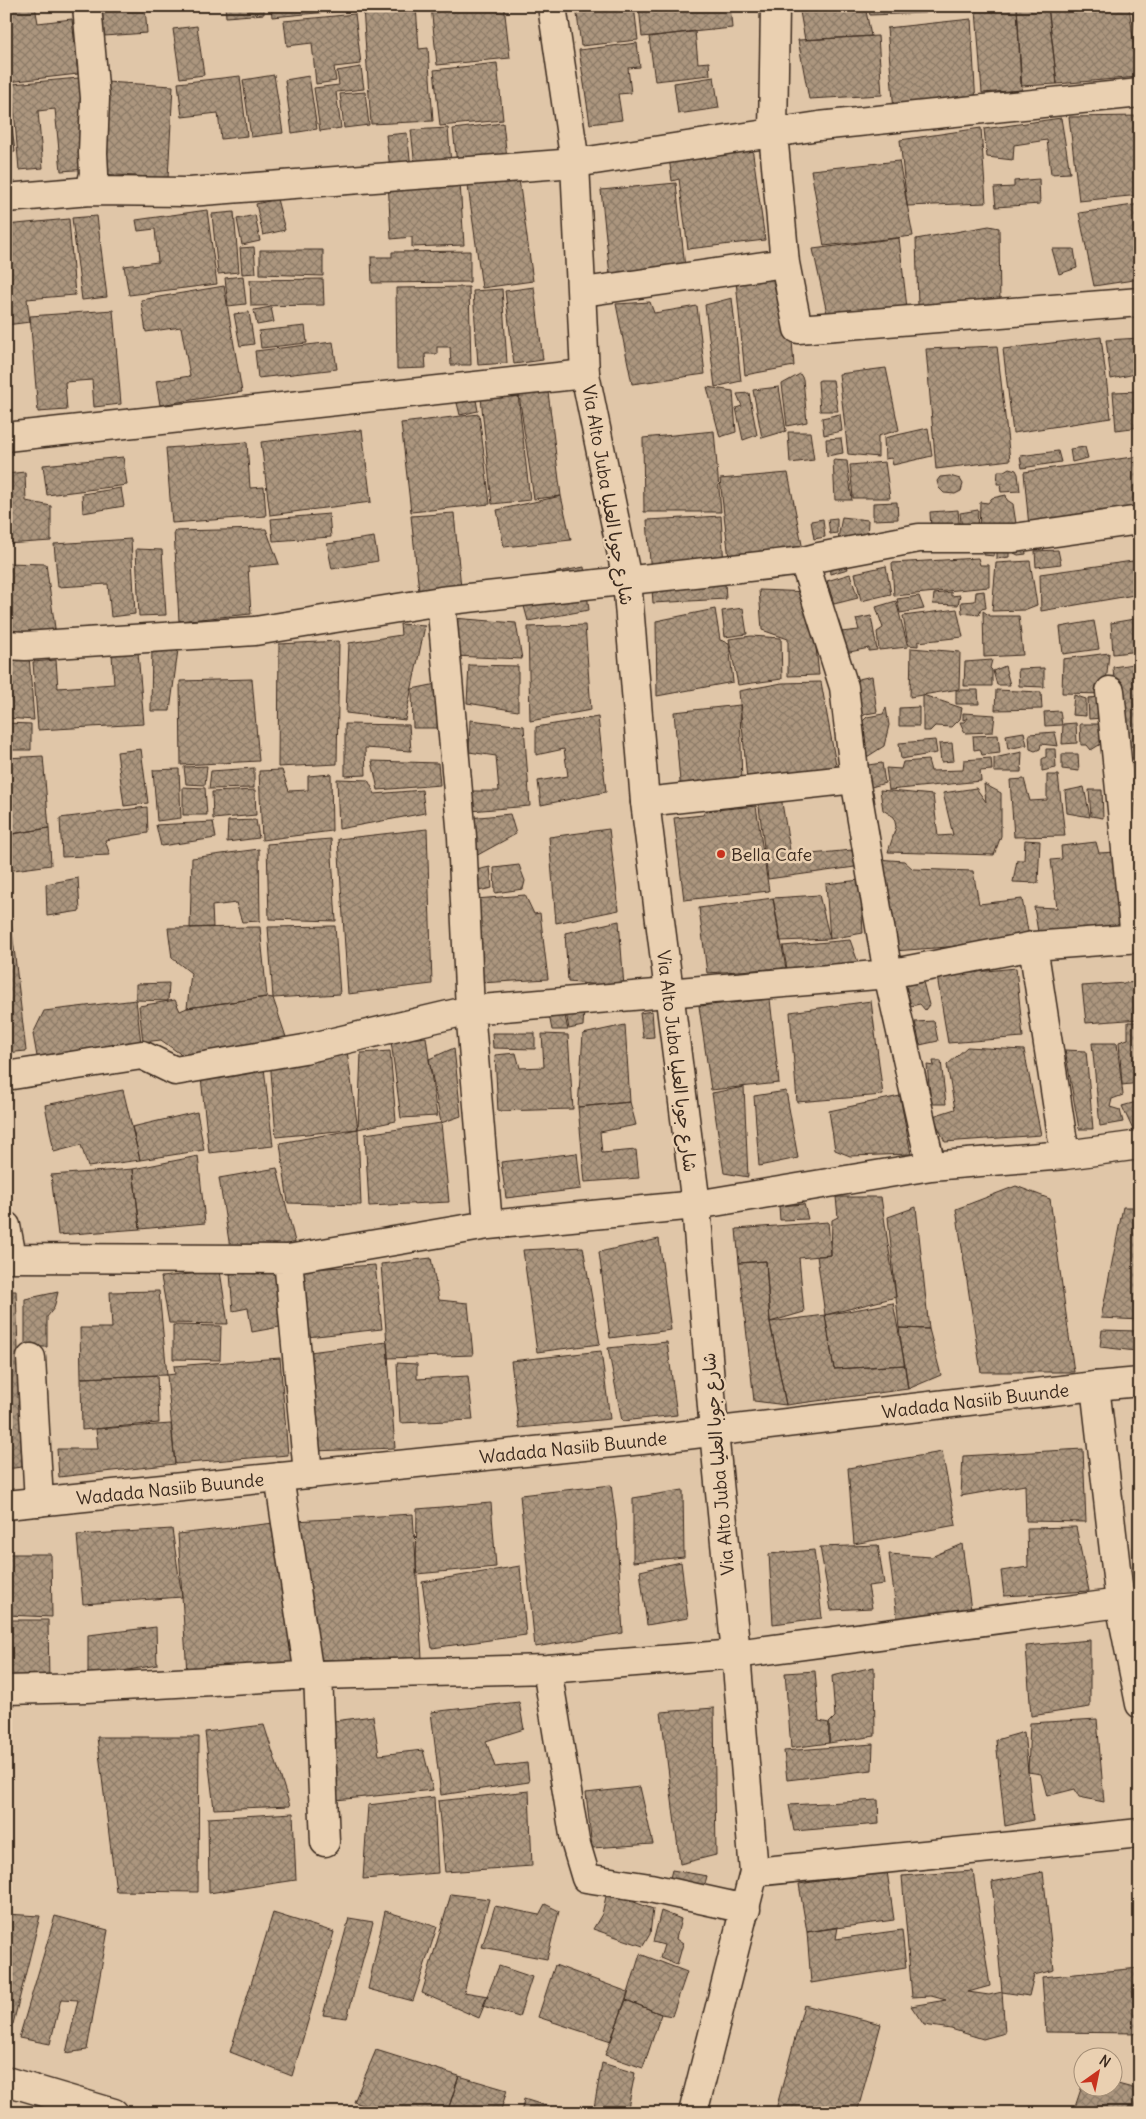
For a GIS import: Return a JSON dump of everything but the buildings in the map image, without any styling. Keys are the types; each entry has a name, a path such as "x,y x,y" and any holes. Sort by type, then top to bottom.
{"street":[{"path":"87,6 95,98 94,174 90,191"},
{"name":"Via Alto Juba شارع جوبا العليا","path":"552,6 575,163 583,292 585,374 626,580 645,802 696,1205 714,1432 736,1654 754,1872 693,2113"},
{"path":"775,6 773,133 785,263 798,329 1140,302"},
{"path":"6,198 90,191 189,192 575,163 818,126 1140,93"},
{"path":"583,292 785,263"},
{"path":"6,438 585,374"},
{"path":"6,645 25,646 255,631 441,601 804,561 919,538 1014,538 1140,520"},
{"path":"804,561 844,687 855,779 888,974 931,1166"},
{"path":"441,601 462,837 470,1010 488,1225"},
{"path":"6,1076 142,1055 175,1071 304,1050 470,1010 888,974 1033,946 1137,938 1110,691"},
{"path":"645,802 855,779"},
{"path":"1033,946 1065,1155"},
{"path":"6,1226 9,1257 288,1259 488,1225 696,1205 931,1166 1065,1155 1140,1145"},
{"path":"288,1259 308,1474"},
{"path":"31,1358 40,1502"},
{"name":"Wadada Nasiib Buunde","path":"6,1505 714,1432 1140,1382"},
{"path":"1095,1386 1130,1603 1140,1704"},
{"path":"279,1477 314,1675 325,1842"},
{"path":"6,1690 86,1688 314,1675 547,1669 736,1654 1130,1603"},
{"path":"547,1669 575,1841 586,1878 650,1888 746,1909"},
{"path":"754,1872 1140,1833"},
{"path":"6,2081 114,2113"}],"place":[{"name":"Bella Cafe","path":"721,854"}]}
